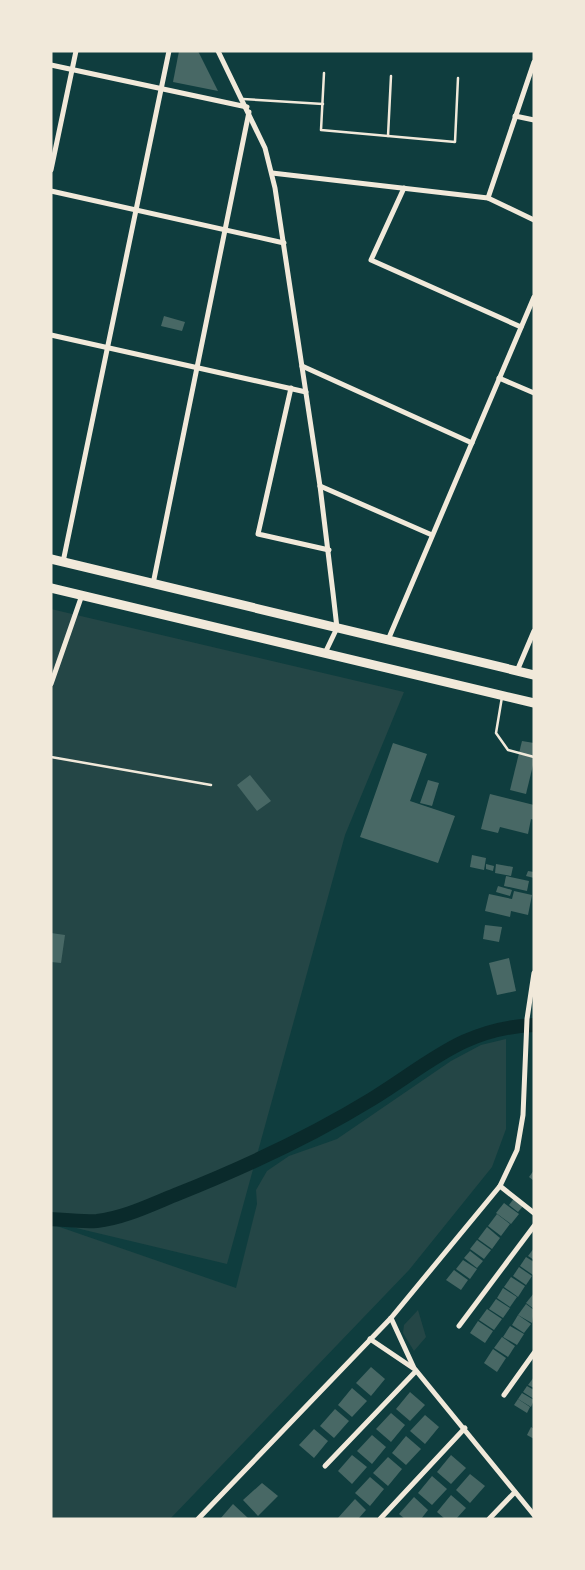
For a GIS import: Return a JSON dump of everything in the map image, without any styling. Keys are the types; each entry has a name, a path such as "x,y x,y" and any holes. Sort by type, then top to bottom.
{"main road":[{"path":"51,559 534,675"},
{"path":"51,588 534,703"}],"street":[{"path":"51,170 76,51"},
{"path":"63,562 169,51"},
{"path":"218,51 265,148 272,173 329,550 337,628 325,653"},
{"path":"488,198 534,62"},
{"path":"51,65 248,110"},
{"path":"153,584 248,110"},
{"path":"515,116 534,120"},
{"path":"272,173 488,198 534,220"},
{"path":"404,188 371,260 521,327"},
{"path":"51,191 284,243"},
{"path":"388,640 534,297"},
{"path":"51,335 306,392"},
{"path":"302,366 472,443"},
{"path":"499,378 534,392"},
{"path":"291,388 258,534 329,550"},
{"path":"320,486 432,534"},
{"path":"51,684 82,595"},
{"path":"517,670 534,631"},
{"path":"198,1519 391,1318 500,1186 517,1150 523,1115 527,1019 531,1012 534,973"},
{"path":"500,1186 534,1213"},
{"path":"459,1326 534,1226"},
{"path":"391,1318 415,1370"},
{"path":"370,1339 415,1370 465,1428 534,1515"},
{"path":"504,1395 534,1354"},
{"path":"326,1466 415,1370"},
{"path":"380,1519 465,1428"},
{"path":"488,1519 515,1492"}],"lane":[{"path":"324,73 321,130 455,142 458,78"},
{"path":"388,136 391,76"},
{"path":"242,99 323,104"},
{"path":"502,696 496,733 508,750 534,758"}],"path":[{"path":"51,756 211,786"}],"shaded area":[{"path":"51,609 404,692 345,835 227,1264 51,1222"},
{"path":"506,1039 506,1129 492,1167 409,1270 170,1519 51,1519 51,1224 236,1288 257,1204 256,1190 267,1171 289,1156 337,1139 451,1061 481,1045"},
{"path":"418,1310 426,1337 414,1351 403,1333 404,1325"}],"building":[{"path":"179,51 198,51 218,91 173,82"},
{"path":"164,316 185,322 182,331 161,326"},
{"path":"522,741 534,743 534,761 526,794 510,790"},
{"path":"393,743 427,754 410,801 455,816 438,863 360,837"},
{"path":"250,775 271,801 257,811 237,785"},
{"path":"428,780 439,783 432,806 420,803"},
{"path":"490,794 534,805 534,820 531,819 528,834 500,827 498,833 481,829"},
{"path":"472,855 486,858 484,870 470,867"},
{"path":"486,864 494,866 493,871 486,869"},
{"path":"496,864 513,867 511,876 495,873"},
{"path":"528,871 534,872 534,878 526,876"},
{"path":"506,876 529,881 527,891 504,886"},
{"path":"498,886 512,890 510,896 496,892"},
{"path":"514,891 532,895 528,915 511,911 510,917 485,911 489,894 512,899"},
{"path":"485,925 502,927 499,942 483,939"},
{"path":"51,933 65,935 61,963 51,962"},
{"path":"509,958 516,991 497,995 489,963"},
{"path":"534,1170 534,1181 529,1177"},
{"path":"515,1197 524,1205 518,1212 509,1205"},
{"path":"504,1203 519,1214 511,1224 496,1213"},
{"path":"497,1214 510,1224 501,1236 488,1226"},
{"path":"487,1227 500,1238 492,1249 478,1239"},
{"path":"477,1240 491,1250 484,1259 470,1249"},
{"path":"534,1248 534,1260 528,1256"},
{"path":"470,1251 483,1261 477,1268 464,1258"},
{"path":"526,1257 534,1262 533,1275 520,1266"},
{"path":"463,1260 477,1269 470,1279 456,1269"},
{"path":"519,1267 532,1276 526,1285 513,1276"},
{"path":"454,1270 468,1280 461,1290 446,1280"},
{"path":"511,1277 525,1286 518,1297 504,1287"},
{"path":"503,1288 517,1297 510,1307 497,1298"},
{"path":"534,1293 534,1309 526,1303"},
{"path":"496,1299 510,1308 503,1318 489,1309"},
{"path":"526,1304 534,1310 532,1323 518,1315"},
{"path":"487,1309 502,1319 494,1330 479,1320"},
{"path":"518,1315 531,1324 524,1333 512,1325"},
{"path":"478,1321 493,1331 485,1343 470,1333"},
{"path":"510,1326 524,1334 517,1345 503,1337"},
{"path":"502,1337 515,1346 508,1357 494,1348"},
{"path":"493,1349 506,1358 497,1372 484,1363"},
{"path":"371,1367 385,1379 371,1396 356,1383"},
{"path":"534,1377 534,1388 528,1385"},
{"path":"527,1386 534,1390 534,1399 523,1392"},
{"path":"352,1388 367,1401 352,1417 338,1405"},
{"path":"410,1392 425,1405 410,1421 396,1409"},
{"path":"522,1393 534,1400 531,1407 518,1399"},
{"path":"518,1399 530,1407 527,1413 514,1405"},
{"path":"335,1409 349,1421 334,1438 320,1426"},
{"path":"391,1413 405,1425 391,1442 376,1429"},
{"path":"425,1415 439,1427 425,1444 410,1431"},
{"path":"531,1427 534,1429 534,1439 527,1435"},
{"path":"314,1429 328,1441 314,1458 299,1445"},
{"path":"372,1435 386,1447 372,1464 357,1451"},
{"path":"406,1436 421,1449 406,1465 392,1453"},
{"path":"352,1455 367,1467 352,1484 338,1471"},
{"path":"451,1455 466,1468 451,1484 437,1472"},
{"path":"388,1457 402,1469 388,1486 373,1473"},
{"path":"470,1474 485,1486 470,1503 456,1490"},
{"path":"432,1476 447,1489 432,1505 418,1493"},
{"path":"370,1477 384,1489 370,1506 355,1493"},
{"path":"262,1483 278,1496 258,1516 243,1500"},
{"path":"451,1495 466,1508 456,1519 445,1519 437,1512"},
{"path":"414,1497 428,1510 421,1519 405,1519 399,1514"},
{"path":"355,1499 366,1510 358,1519 337,1519"},
{"path":"233,1504 249,1519 220,1519"}],"waterway":[{"path":"51,1219 97,1221 117,1217 146,1207 226,1174 300,1139 349,1113 448,1050 467,1041 487,1033 534,1025"}]}
